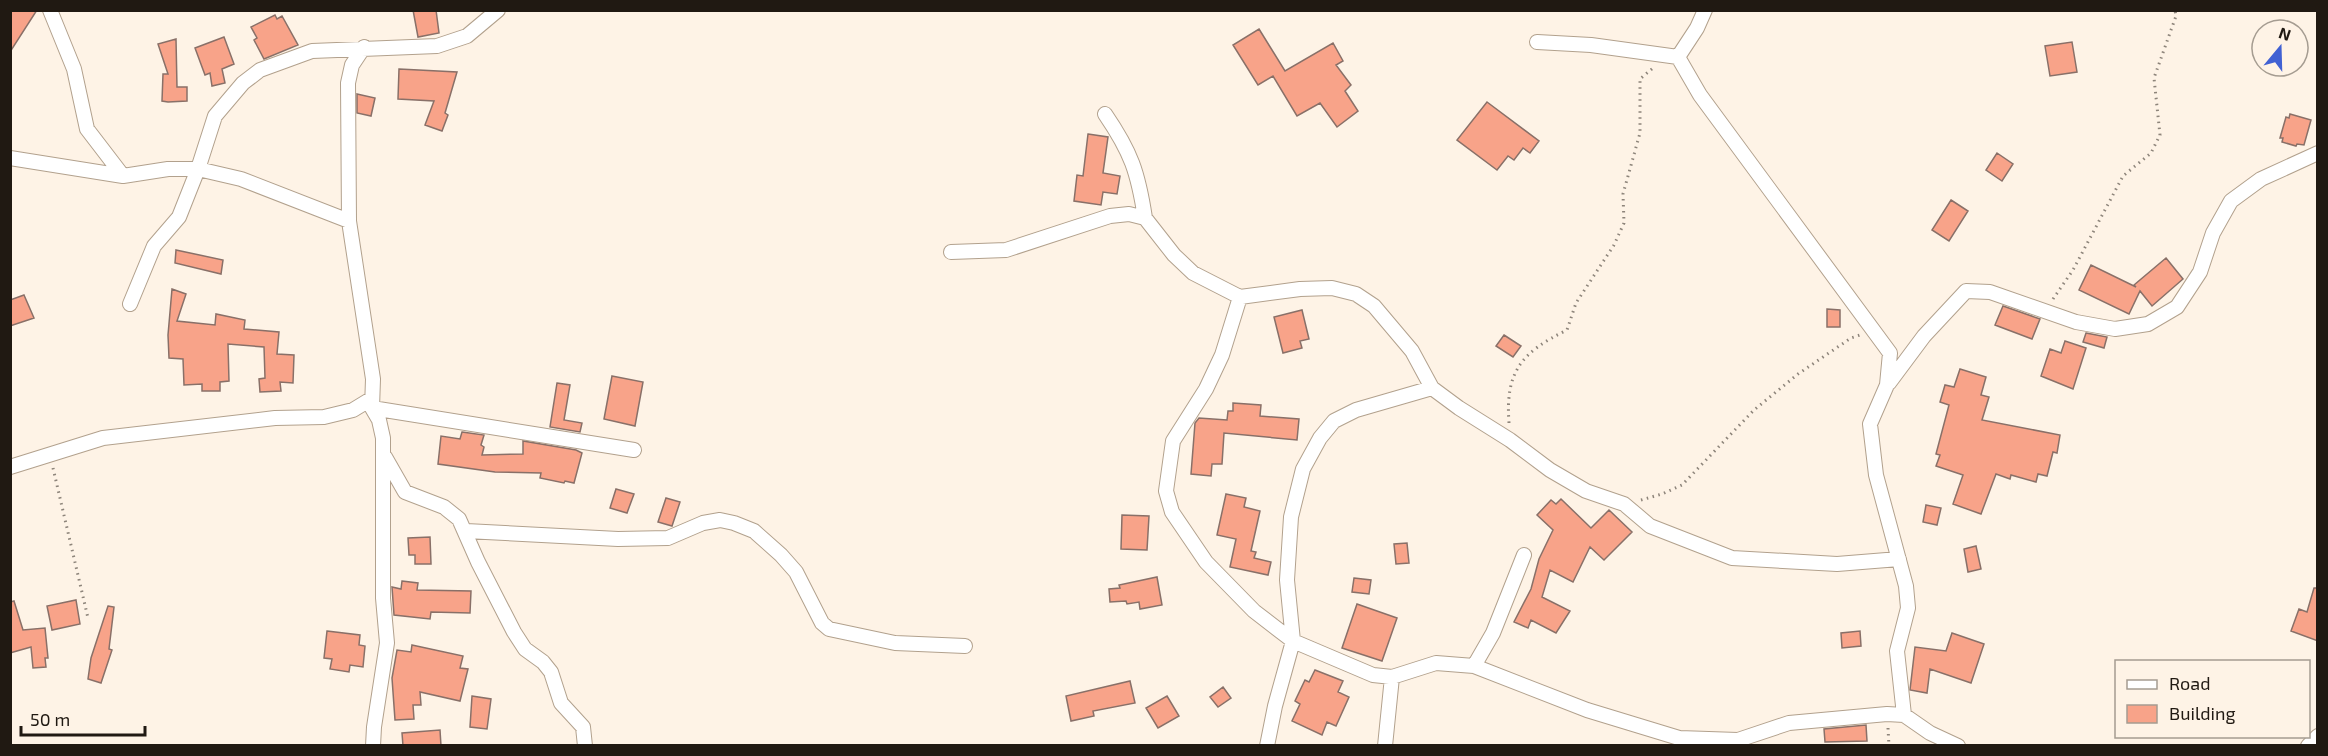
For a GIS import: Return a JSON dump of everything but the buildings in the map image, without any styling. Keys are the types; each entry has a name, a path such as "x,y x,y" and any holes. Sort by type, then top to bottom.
{"street":[{"path":"50,10 74,69 87,129 123,176"},
{"path":"130,304 154,246 179,217 215,116 243,82 260,70 312,51 364,47 437,46 467,36 498,10"},
{"path":"1678,57 1697,28 1705,10"},
{"path":"1537,42 1591,45 1678,57"},
{"path":"364,47 352,65 348,83 349,221 373,379 371,403 379,420 383,438 384,598 387,643 373,746"},
{"path":"1678,57 1700,95 1890,353 1887,385"},
{"path":"1105,114 1124,142 1139,178 1145,218 1174,255 1193,273 1240,297 1299,289 1332,288 1356,294 1374,306 1412,351 1432,388 1510,440 1550,470 1586,491 1624,504 1650,526 1732,558 1837,564 1899,559"},
{"path":"1904,715 1898,651 1908,608 1906,586 1876,475 1870,424 1887,385 1924,336 1966,291 1990,292 2076,322 2115,329 2148,324 2177,307 2200,272 2213,233 2231,201 2260,179 2318,153"},
{"path":"10,158 123,176 168,169 198,169 241,179 349,221"},
{"path":"951,252 1006,250 1110,216 1129,214 1145,218"},
{"path":"1240,297 1222,355 1206,389 1173,441 1166,491 1172,512 1206,562 1254,611 1293,641 1373,675 1392,677 1436,663 1473,666 1587,710 1679,738 1738,740 1790,723 1887,714 1904,715 1930,733 1958,746"},
{"path":"1267,746 1275,706 1293,641 1287,580 1291,517 1303,469 1320,438 1334,421 1356,410 1432,388"},
{"path":"10,467 103,438 275,418 324,417 371,403 634,450"},
{"path":"383,453 405,492 444,507 459,519 514,632 525,649 543,662 551,672 561,704 583,727 585,746"},
{"path":"466,531 618,539 668,538 703,523 720,520 734,523 754,531 781,555 796,572 822,623 829,629 895,643 964,646"},
{"path":"1473,666 1492,633 1524,555"},
{"path":"1385,746 1392,677"},
{"path":"2308,746 2318,736"}],"path":[{"path":"2045,310 2073,270 2123,176 2151,153 2160,135 2154,78 2176,16 2175,10"},
{"path":"1510,440 1508,408 1513,378 1520,362 1545,340 1567,330 1576,303 1614,245 1623,223 1623,194 1640,133 1641,79 1656,66 1678,57"},
{"path":"1624,504 1662,494 1682,485 1754,410 1798,374 1851,338 1875,332"},
{"path":"50,455 88,618"}]}
